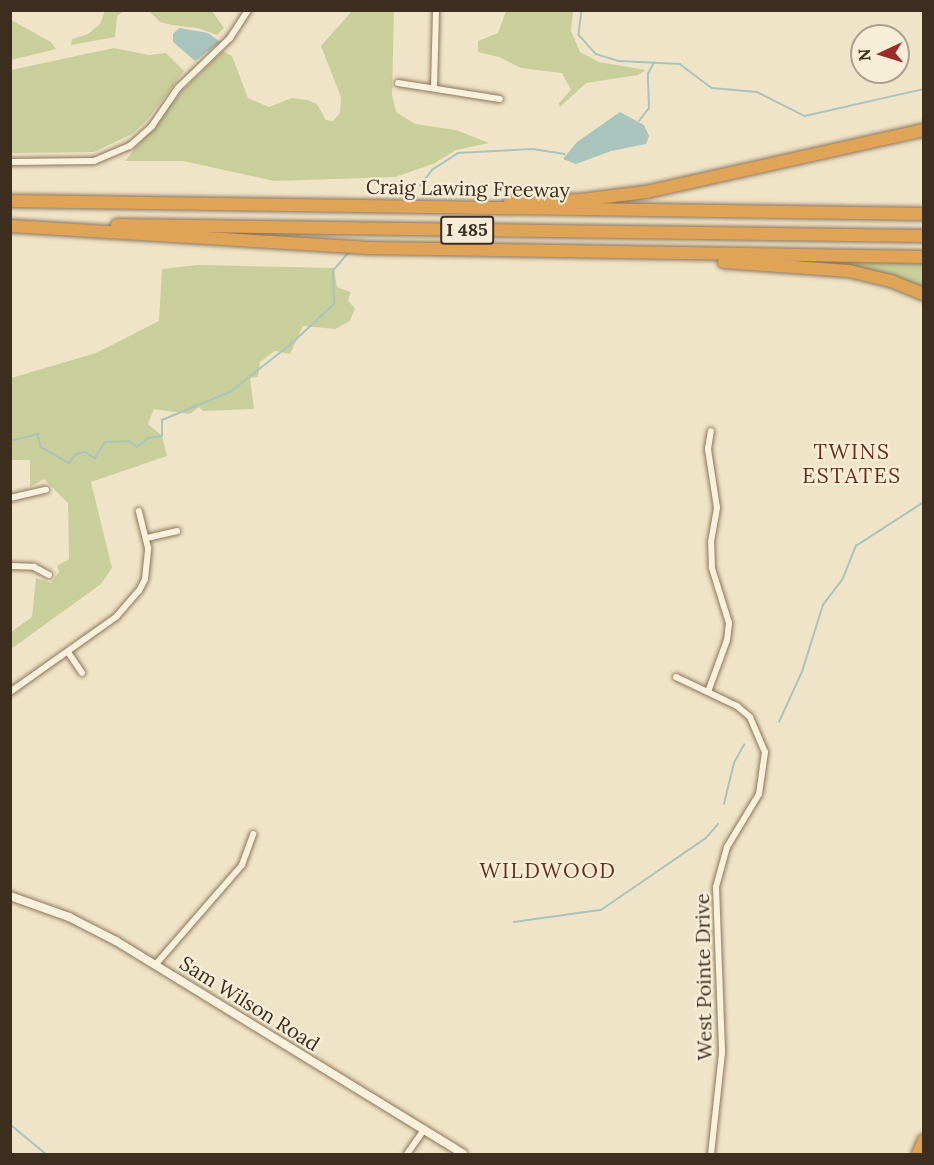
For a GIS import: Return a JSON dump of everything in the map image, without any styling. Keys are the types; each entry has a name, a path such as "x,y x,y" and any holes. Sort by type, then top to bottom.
{"highway":[{"path":"476,206 646,192 924,130"},
{"name":"Craig Lawing Freeway","path":"10,201 924,214"},
{"path":"806,212 924,208"},
{"path":"10,226 312,245 924,257"},
{"name":"I 485","path":"10,226 924,236"},
{"path":"640,253 849,271 891,281 924,294"},
{"path":"918,1155 924,1140"}],"street":[{"path":"10,162 93,161 130,146 152,126 178,88 230,38 249,10"},
{"path":"434,87 436,10"},
{"path":"398,83 500,99"},
{"path":"708,692 727,640 729,623 726,603 712,568 711,542 717,508 708,449 711,431"},
{"path":"10,498 46,490"},
{"path":"10,692 116,617 139,591 147,568 147,538 138,511"},
{"path":"147,538 177,531"},
{"path":"10,566 34,567 49,575"},
{"path":"68,652 82,672"},
{"name":"West Pointe Drive","path":"676,677 708,692 750,717 765,752 759,794 727,847 716,887 722,1068 711,1155"},
{"path":"156,964 242,865 253,834"},
{"name":"Sam Wilson Road","path":"10,896 82,923 156,964 463,1155"},
{"path":"407,1155 424,1130"}],"green space":[{"path":"105,11 124,11 117,16 115,37 71,45 72,39 88,34 100,24"},
{"path":"149,11 212,11 224,28 217,35 198,28 172,25 160,22"},
{"path":"352,11 394,11 392,95 396,112 415,124 456,130 489,143 456,150 433,164 395,177 274,181 183,161 125,161 183,90 223,51 232,56 248,98 269,107 292,98 307,100 317,104 326,120 333,121 340,113 341,97 321,46"},
{"path":"506,11 573,11 571,31 580,52 599,62 646,70 638,75 586,83 560,107 559,103 571,90 562,73 521,68 499,57 478,52 478,41 498,33"},
{"path":"11,20 51,42 56,49 11,60"},
{"path":"114,48 149,55 166,53 184,71 147,120 132,134 94,152 11,153 11,70"},
{"path":"825,262 923,263 923,290 825,265"},
{"path":"198,265 334,268 337,287 351,292 348,301 355,308 350,321 335,329 303,326 290,354 275,351 260,362 258,377 250,378 254,409 203,411 199,407 190,414 154,409 148,424 162,436 167,456 91,482 112,568 101,584 11,649 11,632 32,617 36,578 51,583 59,572 57,566 69,559 68,503 44,479 30,487 30,460 11,460 11,378 96,353 159,321 162,269"}],"water":[{"path":"179,28 208,33 220,42 195,61 173,42 173,34"},
{"path":"620,112 644,125 649,136 646,144 611,151 576,164 563,159 577,142"}],"waterway":[{"path":"582,10 579,35 596,54 619,61 680,64 712,88 757,92 805,116 924,89"},
{"path":"639,121 649,108 648,74 654,62"},
{"path":"420,186 432,170 458,153 533,149 565,154"},
{"path":"10,441 38,434 41,447 69,463 76,454 85,452 95,458 105,442 129,441 137,447 148,438 162,436 162,420 230,392 290,345 334,304 333,271 348,253"},
{"path":"779,722 802,672 823,605 843,578 856,546 924,502"},
{"path":"724,804 734,763 744,745"},
{"path":"514,922 601,910 706,838 718,824"},
{"path":"10,1124 46,1154"}],"district":[{"name":"TWINS ESTATES","path":"852,464"},
{"name":"WILDWOOD","path":"548,871"}]}
